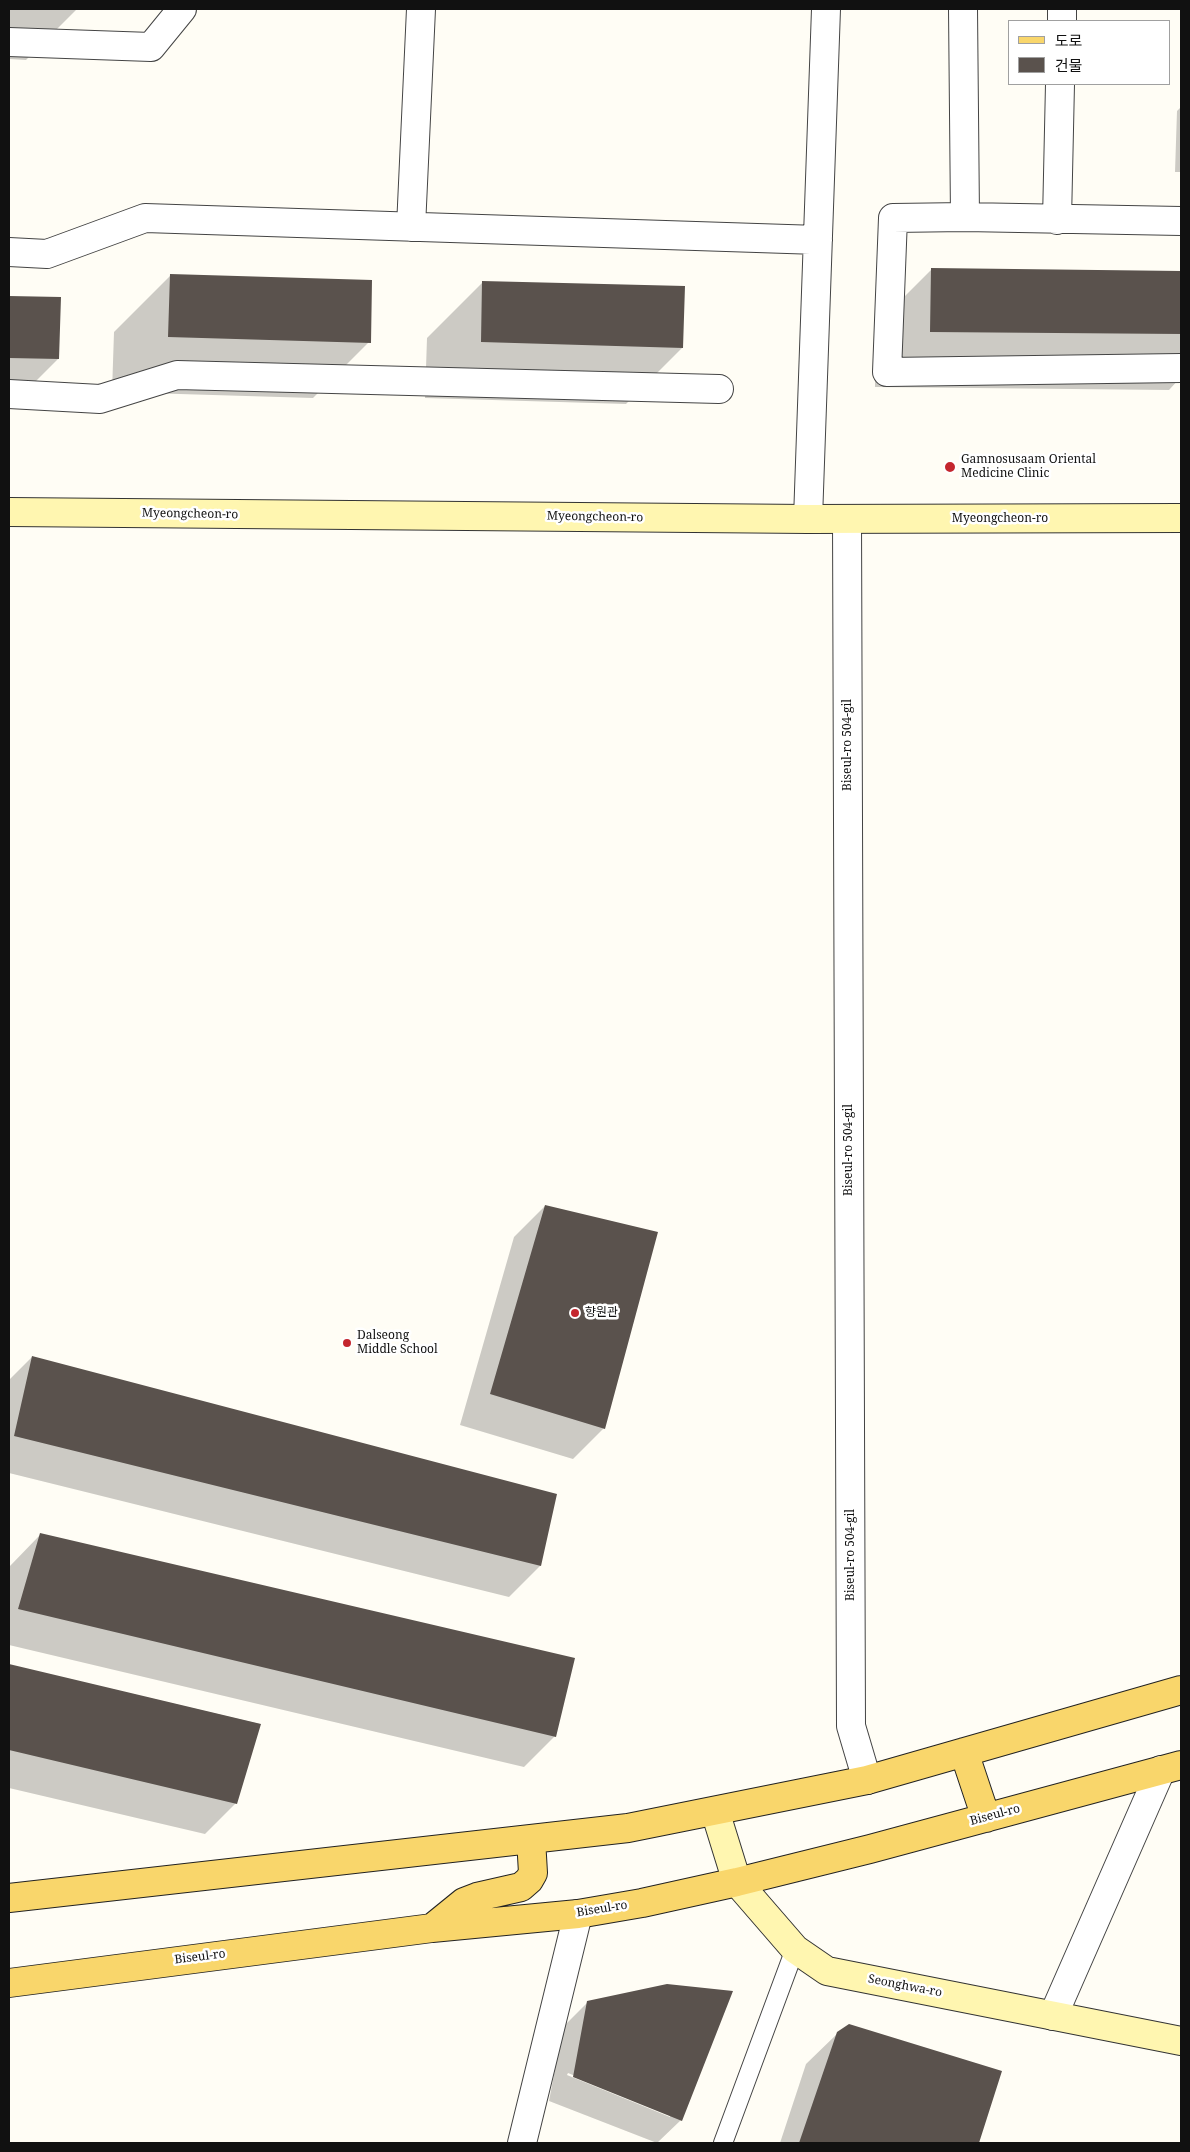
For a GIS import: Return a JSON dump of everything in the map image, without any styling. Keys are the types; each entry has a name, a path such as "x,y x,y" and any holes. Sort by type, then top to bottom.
{"main road":[{"path":"9,1898 628,1828 867,1780 1181,1690"},
{"path":"964,1752 986,1818"},
{"name":"Biseul-ro","path":"9,1983 432,1928 578,1914 642,1903 738,1882 1171,1768"},
{"path":"432,1928 464,1902 477,1896 521,1887 529,1880 533,1873 531,1839"}],"street":[{"path":"9,42 151,47 182,9"},
{"path":"411,227 420,9"},
{"path":"808,519 826,9"},
{"path":"963,9 965,217"},
{"path":"1057,220 1060,85"},
{"path":"1181,221 965,217 892,218 887,372 1181,368"},
{"path":"9,252 48,254 144,218 818,240"},
{"path":"9,394 100,399 177,375 718,389"},
{"name":"Myeongcheon-ro","path":"9,512 808,519 1181,518"},
{"name":"Biseul-ro 504-gil","path":"847,519 851,1726 867,1780"},
{"path":"1052,2016 1171,1768"},
{"name":"Seonghwa-ro","path":"715,1811 738,1882 796,1949 827,1971 1181,2041"},
{"path":"522,2143 578,1914"}],"lane":[{"path":"723,2143 796,1949"}],"building":[{"path":"931,268 1181,271 1181,334 930,332"},
{"path":"170,274 372,280 371,343 168,337"},
{"path":"482,281 685,286 683,348 481,342"},
{"path":"9,296 61,297 59,359 9,358"},
{"name":"향원관","path":"545,1205 658,1232 605,1429 490,1394"},
{"path":"32,1356 557,1494 541,1566 14,1436"},
{"path":"40,1533 575,1658 556,1737 18,1609"},
{"path":"9,1664 261,1724 237,1804 9,1750"},
{"path":"667,1984 733,1991 682,2121 573,2077 587,2001"},
{"path":"849,2024 1002,2071 979,2143 799,2143 837,2032"}],"place":[{"name":"Gamnosusaam Oriental Medicine Clinic","path":"950,467"},
{"name":"향원관","path":"575,1313"},
{"name":"Dalseong Middle School","path":"347,1343"}]}
